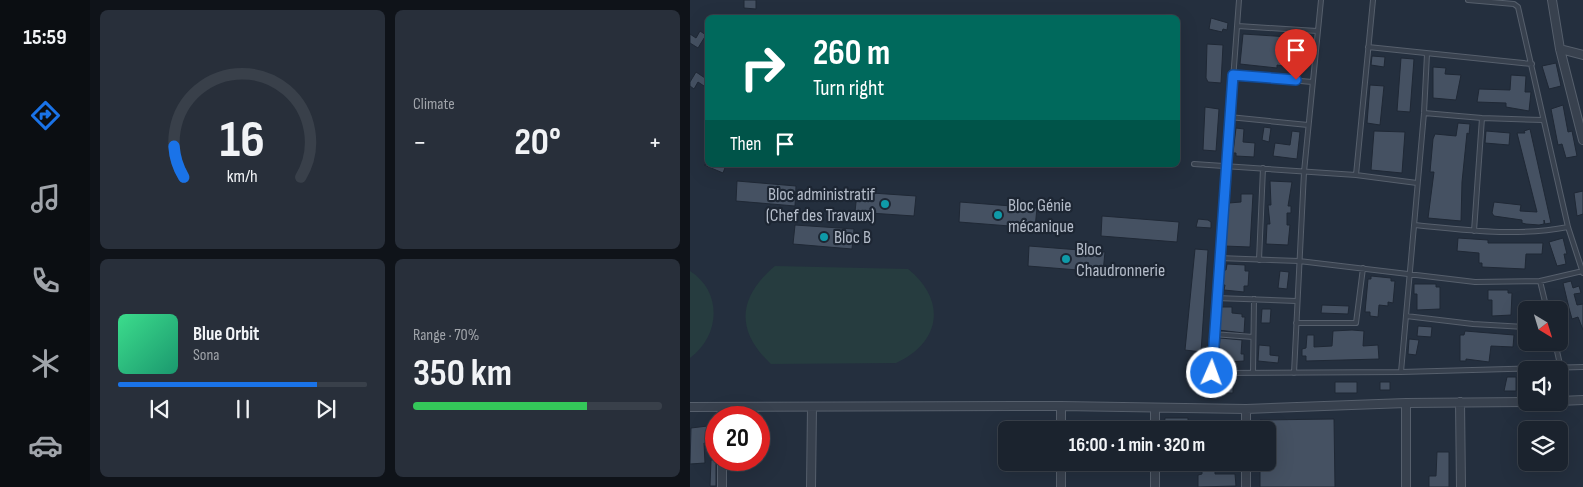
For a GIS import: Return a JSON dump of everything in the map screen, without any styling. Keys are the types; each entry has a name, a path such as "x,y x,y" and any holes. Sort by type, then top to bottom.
{"street":[{"path":"1552,0 1560,49 1583,140"},
{"path":"1560,49 1583,55"},
{"path":"1568,401 1583,400"},
{"path":"1460,402 1461,487"},
{"path":"770,406 1061,406 1246,410 1406,403 1518,402"},
{"path":"1406,403 1406,487"},
{"path":"811,487 812,406"},
{"path":"1061,406 1061,421"},
{"path":"690,407 705,407"},
{"path":"1155,409 1155,421"},
{"path":"1246,410 1246,421"},
{"path":"722,471 722,487"},
{"path":"1061,471 1061,487"},
{"path":"1155,471 1155,487"},
{"path":"1246,471 1246,487"}],"lane":[{"path":"1239,0 1225,164 1212,373 1518,370"},
{"path":"1294,373 1296,301 1304,172 1321,0"},
{"path":"1356,175 1373,0"},
{"path":"1219,258 1299,261 1475,282 1540,281 1583,272 1568,227 1518,7 1514,4 1468,0"},
{"path":"1238,26 1317,31"},
{"path":"1368,47 1532,64"},
{"path":"1401,372 1424,113 1427,54"},
{"path":"1233,75 1312,82"},
{"path":"1424,113 1482,118 1543,120"},
{"path":"1229,117 1308,125"},
{"path":"1474,231 1482,118"},
{"path":"1194,164 1225,164 1356,175 1417,184"},
{"path":"1259,260 1263,168"},
{"path":"1414,225 1474,231 1537,233 1568,227"},
{"path":"1296,322 1356,323 1362,268"},
{"path":"1540,281 1545,301"},
{"path":"1216,298 1296,301"},
{"path":"1253,374 1254,299"},
{"path":"1406,316 1473,324 1518,327"},
{"path":"1213,334 1253,337"},
{"path":"1568,368 1583,367"}],"green space":[{"path":"775,266 908,269 921,281 929,294 933,307 930,333 911,354 896,363 771,364 759,352 751,339 747,327 746,314 748,302 754,290"},
{"path":"690,271 701,280 708,290 714,314 707,338 700,349 690,358"}],"building":[{"path":"744,0 756,0 756,9 744,8"},
{"path":"1211,18 1228,23 1227,30 1223,29 1222,32 1209,29"},
{"path":"700,31 705,34 698,48 690,43 690,34 696,38"},
{"path":"1243,34 1305,38 1303,69 1277,65 1277,68 1240,64"},
{"path":"1207,44 1223,45 1221,83 1208,82 1206,78"},
{"path":"1372,56 1385,57 1384,67 1371,65"},
{"path":"1401,58 1414,59 1410,112 1397,111"},
{"path":"1556,63 1561,86 1549,89 1542,66"},
{"path":"1433,67 1446,68 1445,74 1461,75 1456,100 1433,98"},
{"path":"696,72 705,78 704,86 698,82 694,89 690,86 690,82"},
{"path":"1511,75 1526,76 1525,92 1531,92 1529,111 1506,107 1506,103 1477,102 1479,89 1510,90"},
{"path":"1370,85 1384,86 1380,125 1367,123"},
{"path":"1563,105 1568,132 1572,131 1577,156 1566,158 1562,144 1558,145 1551,109"},
{"path":"1205,107 1219,109 1216,151 1203,150"},
{"path":"1458,123 1470,124 1469,134 1467,133 1462,182 1461,221 1428,218 1434,172 1430,172 1433,139 1435,134 1456,136"},
{"path":"1264,127 1271,128 1269,142 1262,140"},
{"path":"1236,128 1244,129 1243,142 1255,143 1254,157 1236,156 1236,153 1233,153"},
{"path":"1530,129 1551,223 1545,224 1544,220 1544,224 1539,225 1522,223 1522,220 1494,216 1492,213 1494,202 1521,205 1520,211 1537,212 1517,133 1525,133 1524,131"},
{"path":"1292,131 1300,132 1297,159 1273,156 1275,143 1290,145"},
{"path":"1374,131 1405,132 1402,173 1371,170"},
{"path":"1486,131 1510,133 1509,145 1485,143"},
{"path":"709,167 725,167 723,173"},
{"path":"737,181 796,186 795,206 736,201"},
{"path":"1270,181 1292,182 1288,206 1291,206 1291,213 1287,213 1287,225 1290,225 1288,245 1266,244 1267,224 1270,224 1268,205 1271,205"},
{"path":"1583,191 1583,214 1577,216 1574,193"},
{"name":"Bloc administratif (Chef des Travaux)","path":"857,192 916,196 914,216 855,212"},
{"path":"1241,194 1253,194 1250,247 1224,246 1229,203 1241,202"},
{"name":"Bloc Génie mécanique","path":"960,202 1037,208 1035,228 959,222"},
{"path":"1102,216 1179,222 1177,242 1101,236"},
{"path":"1198,219 1211,222 1211,228 1196,227"},
{"name":"Bloc B","path":"795,225 854,229 852,249 793,244"},
{"path":"1458,238 1488,240 1488,243 1543,243 1542,254 1526,254 1525,269 1482,267 1482,263 1479,263 1479,253 1457,251"},
{"path":"1563,238 1567,254 1564,254 1566,264 1557,266 1549,242"},
{"name":"Bloc Chaudronnerie","path":"1029,246 1105,252 1103,272 1028,266"},
{"path":"1195,249 1208,250 1201,352 1185,350"},
{"path":"1227,264 1245,265 1245,271 1249,271 1248,286 1244,286 1244,292 1224,290 1225,285 1222,285 1223,270 1226,270"},
{"path":"1280,271 1289,272 1287,289 1278,288"},
{"path":"1371,276 1391,278 1391,281 1395,281 1393,303 1388,302 1388,306 1379,305 1378,317 1370,316 1370,312 1365,312 1368,279 1371,279"},
{"path":"1571,281 1573,288 1579,286 1581,293 1574,294 1577,305 1583,304 1583,330 1578,317 1572,319 1563,283"},
{"path":"1414,284 1436,284 1436,287 1440,287 1440,309 1417,310 1417,294 1414,294"},
{"path":"1488,290 1508,290 1508,293 1512,293 1511,315 1492,316 1492,300 1488,300"},
{"path":"1322,305 1349,306 1348,314 1321,313"},
{"path":"1221,307 1232,307 1232,313 1242,314 1242,317 1245,317 1244,333 1218,330"},
{"path":"1262,309 1271,309 1270,323 1261,323"},
{"path":"1418,326 1432,327 1431,337 1417,336"},
{"path":"1333,331 1364,331 1363,346 1378,345 1379,359 1306,361 1306,356 1302,356 1302,349 1306,348 1307,335 1314,335 1314,347 1332,346"},
{"path":"1465,331 1514,335 1513,347 1491,346 1489,362 1466,359 1466,361 1460,361 1460,335 1464,335"},
{"path":"1220,338 1242,340 1241,354 1244,354 1244,361 1228,362 1216,359 1216,352 1219,352"},
{"path":"1409,339 1419,340 1416,355 1408,354"},
{"path":"1259,345 1270,346 1270,355 1279,356 1278,363 1258,361"},
{"path":"1507,377 1516,377 1516,391 1504,391"},
{"path":"1224,381 1233,381 1233,393 1224,393"},
{"path":"1335,382 1357,382 1357,393 1335,393"},
{"path":"1380,382 1390,382 1390,390 1380,390"},
{"path":"1165,418 1188,418 1188,421 1165,421"},
{"path":"1334,419 1335,487 1260,487 1260,471 1276,471 1276,421 1260,420"},
{"path":"705,426 705,463 690,464 691,428"},
{"path":"1437,452 1449,452 1449,487 1429,487 1429,476 1436,476"},
{"path":"711,471 716,471 716,486 710,486"},
{"path":"1202,471 1215,471 1215,474 1235,474 1236,486 1198,487 1198,475 1202,474"}],"place":[{"name":"Bloc administratif (Chef des Travaux)","path":"885,204"},
{"name":"Bloc Génie mécanique","path":"998,215"},
{"name":"Bloc B","path":"824,237"},
{"name":"Bloc Chaudronnerie","path":"1066,259"}],"route":[{"path":"1212,373 1213,334 1233,75 1296,80"}]}
